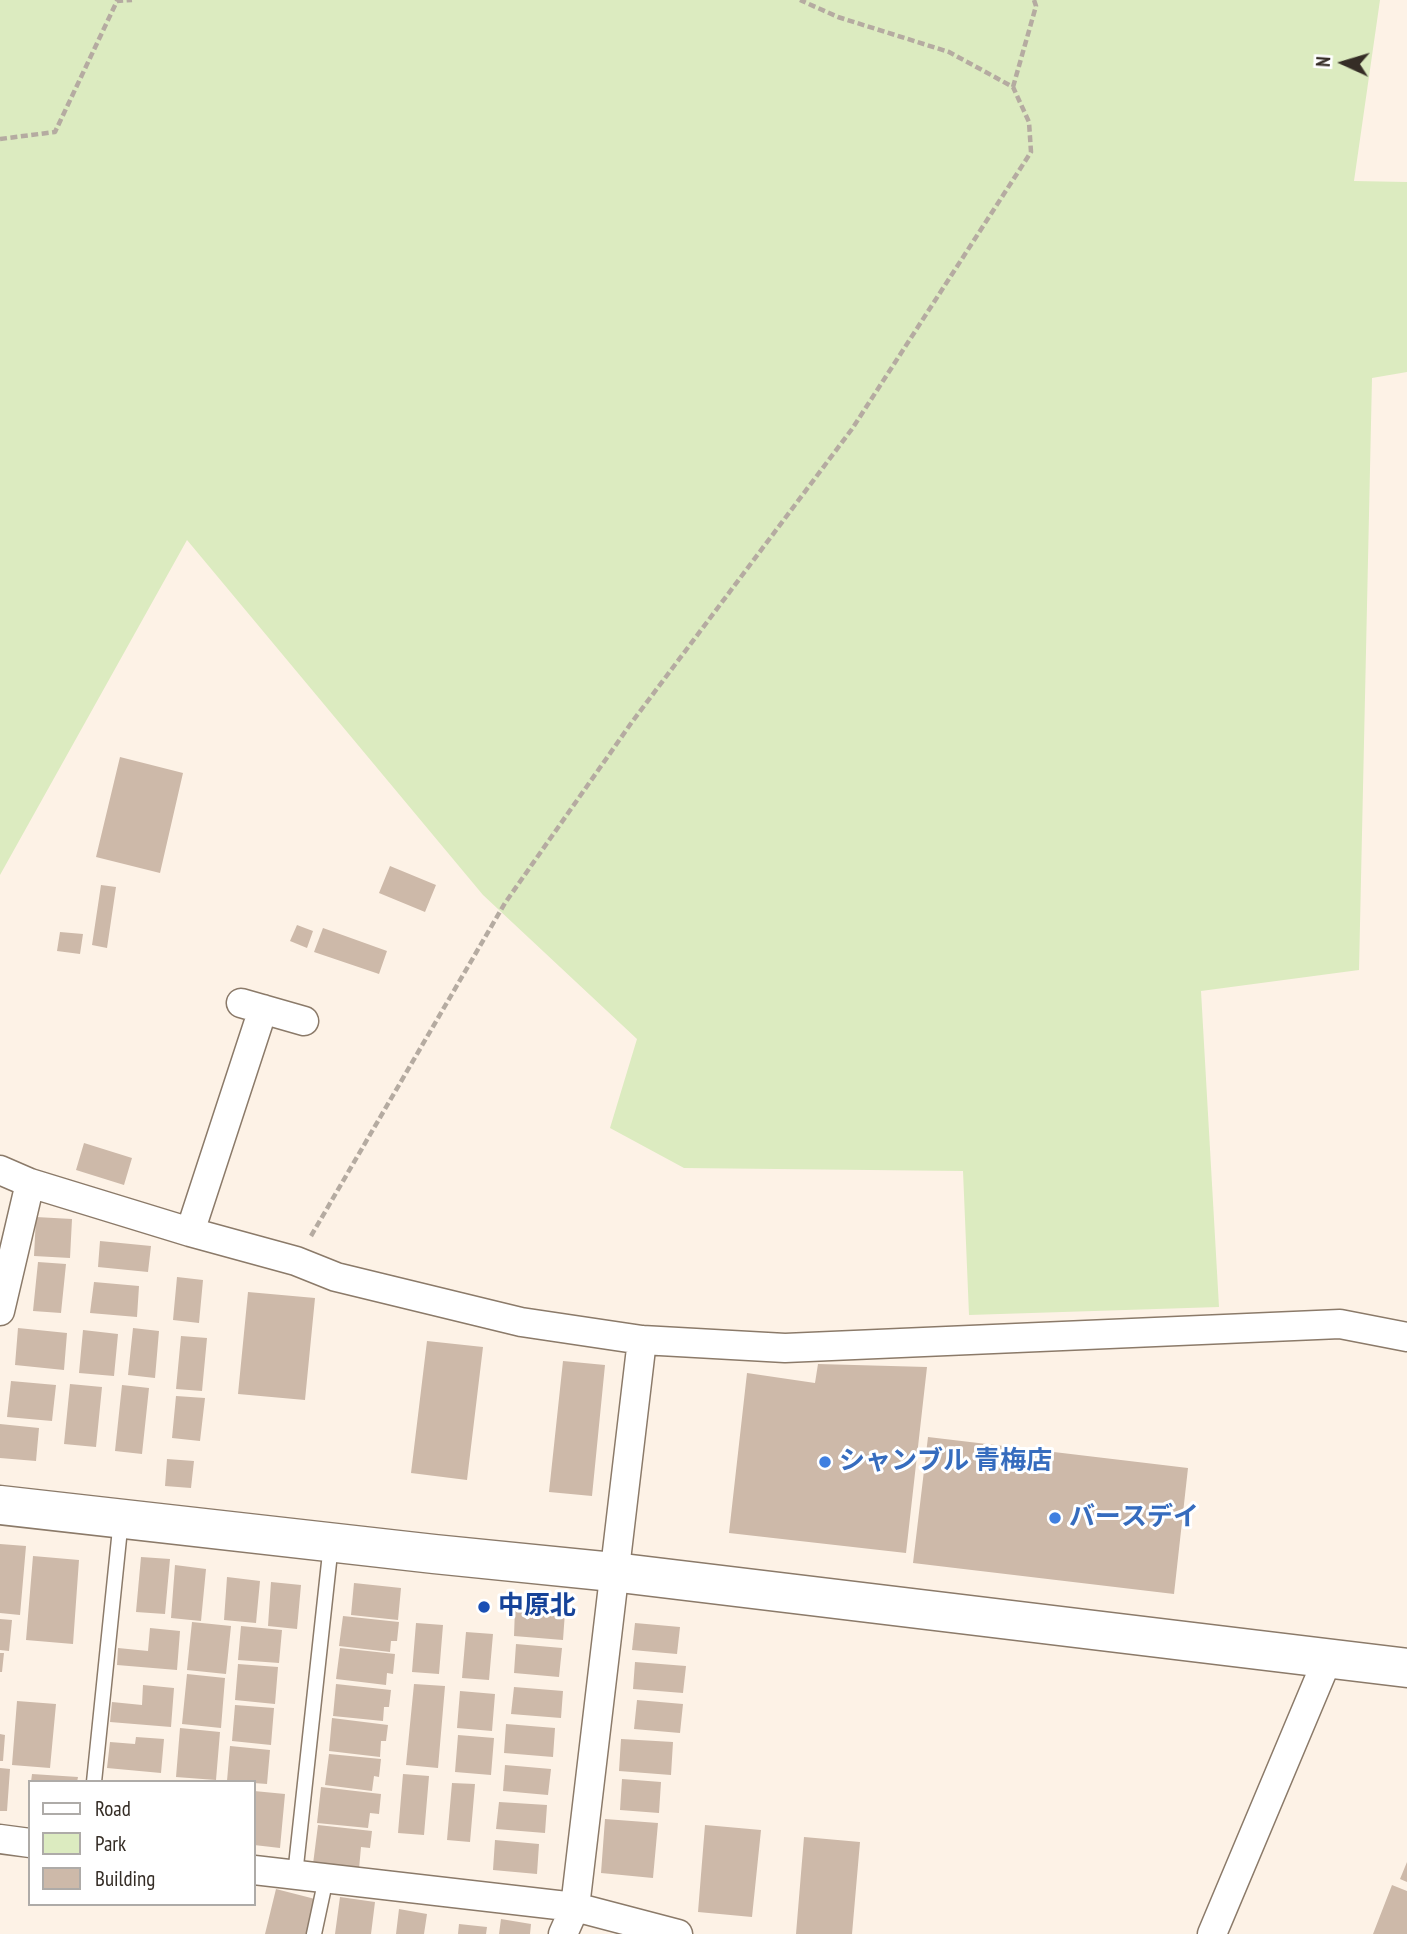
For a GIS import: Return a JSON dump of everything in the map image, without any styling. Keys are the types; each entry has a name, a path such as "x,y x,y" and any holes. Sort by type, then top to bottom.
{"street":[{"path":"190,1232 252,1006 304,1021"},
{"path":"0,1170 30,1183 296,1261 336,1277 521,1322 642,1340 785,1348 1340,1324 1407,1337"},
{"path":"0,1311 30,1183"},
{"path":"563,1934 575,1907 642,1340"},
{"path":"0,1505 613,1572 1407,1668"},
{"path":"1212,1934 1328,1658"},
{"path":"0,1839 28,1843"},
{"path":"256,1870 575,1907 678,1934"}],"lane":[{"path":"94,1780 121,1519"},
{"path":"295,1875 331,1542"},
{"path":"314,1934 326,1878"}],"path":[{"path":"0,139 55,132 117,1 132,0"},
{"path":"296,1261 505,903 632,722 852,429 1031,152 1029,122 1013,87 949,52 838,16 800,0"},
{"path":"1013,87 1036,6 1034,0"}],"green space":[{"path":"0,0 1380,0 1354,181 1407,182 1407,372 1372,378 1359,970 1201,991 1219,1307 969,1315 963,1171 684,1168 610,1128 637,1039 483,895 187,540 0,875"}],"building":[{"path":"120,757 183,773 160,873 96,857"},
{"path":"390,866 436,885 425,912 379,893"},
{"path":"101,885 116,887 107,948 92,945"},
{"path":"297,925 313,931 307,948 290,941"},
{"path":"323,928 387,951 379,974 314,952"},
{"path":"60,932 83,934 80,954 57,951"},
{"path":"84,1143 132,1158 124,1185 76,1170"},
{"path":"36,1217 72,1219 70,1258 34,1256"},
{"path":"100,1241 151,1246 148,1272 98,1267"},
{"path":"38,1262 66,1264 61,1313 33,1311"},
{"path":"177,1277 203,1280 199,1323 173,1320"},
{"path":"94,1282 139,1286 137,1317 90,1313"},
{"path":"248,1292 315,1298 305,1400 238,1394"},
{"path":"18,1328 67,1333 64,1370 15,1365"},
{"path":"133,1328 159,1331 155,1378 128,1375"},
{"path":"83,1330 118,1334 114,1376 79,1373"},
{"path":"181,1336 207,1338 202,1391 176,1389"},
{"path":"427,1341 483,1347 467,1480 411,1473"},
{"path":"563,1361 605,1365 592,1496 549,1492"},
{"path":"818,1364 927,1367 906,1553 729,1533 747,1373 815,1383"},
{"path":"11,1381 56,1385 52,1421 7,1417"},
{"path":"70,1384 102,1387 96,1447 64,1444"},
{"path":"122,1385 149,1388 142,1454 115,1451"},
{"path":"176,1396 205,1398 200,1441 172,1438"},
{"path":"0,1424 39,1428 36,1461 0,1458"},
{"path":"928,1437 1188,1468 1174,1594 913,1563"},
{"path":"167,1459 194,1461 191,1488 165,1486"},
{"path":"0,1544 26,1546 20,1615 0,1613"},
{"path":"33,1556 79,1560 73,1644 26,1640"},
{"path":"141,1557 170,1559 165,1614 136,1612"},
{"path":"175,1565 206,1569 201,1621 171,1618"},
{"path":"227,1577 260,1581 256,1623 224,1620"},
{"path":"271,1582 301,1585 297,1629 268,1626"},
{"path":"354,1583 401,1588 398,1620 351,1615"},
{"path":"515,1608 565,1612 563,1640 514,1636"},
{"path":"343,1616 399,1622 397,1641 391,1641 390,1652 339,1646"},
{"path":"0,1619 12,1620 9,1651 0,1650"},
{"path":"192,1622 231,1626 226,1674 187,1670"},
{"path":"416,1623 443,1625 439,1674 412,1672"},
{"path":"635,1623 680,1627 677,1654 632,1650"},
{"path":"241,1626 282,1630 279,1663 238,1660"},
{"path":"150,1628 180,1631 177,1670 117,1665 118,1648 148,1651"},
{"path":"466,1632 493,1634 489,1680 462,1678"},
{"path":"516,1644 562,1648 559,1677 514,1673"},
{"path":"340,1648 395,1654 393,1674 387,1673 386,1685 336,1679"},
{"path":"0,1653 4,1653 2,1672 0,1672"},
{"path":"635,1662 686,1666 683,1693 633,1689"},
{"path":"238,1664 278,1667 275,1704 235,1700"},
{"path":"187,1674 225,1678 221,1728 182,1724"},
{"path":"336,1684 391,1690 389,1707 384,1707 383,1721 333,1716"},
{"path":"414,1684 445,1686 438,1768 406,1765"},
{"path":"143,1685 174,1688 171,1727 110,1722 112,1702 142,1705"},
{"path":"514,1687 563,1691 561,1718 511,1714"},
{"path":"460,1691 495,1694 492,1731 457,1728"},
{"path":"637,1700 683,1704 680,1733 634,1729"},
{"path":"17,1701 56,1704 50,1768 12,1765"},
{"path":"235,1705 274,1708 271,1745 232,1741"},
{"path":"332,1718 388,1725 386,1741 381,1741 380,1757 329,1751"},
{"path":"506,1724 555,1728 553,1757 504,1753"},
{"path":"180,1728 220,1732 216,1780 176,1777"},
{"path":"0,1734 5,1735 3,1761 0,1761"},
{"path":"458,1735 494,1738 491,1775 455,1772"},
{"path":"136,1737 164,1739 161,1773 107,1768 110,1742 135,1744"},
{"path":"621,1739 673,1742 671,1775 619,1771"},
{"path":"230,1746 270,1750 267,1784 256,1783 256,1780 227,1780"},
{"path":"329,1754 381,1759 379,1777 374,1776 372,1791 325,1785"},
{"path":"505,1765 551,1769 548,1795 503,1791"},
{"path":"0,1768 10,1769 7,1811 0,1811"},
{"path":"32,1774 78,1777 77,1780 31,1780"},
{"path":"403,1774 429,1776 424,1835 398,1833"},
{"path":"622,1779 661,1782 659,1813 620,1810"},
{"path":"452,1783 475,1784 470,1842 447,1840"},
{"path":"321,1787 381,1794 379,1814 370,1813 368,1828 317,1823"},
{"path":"256,1791 285,1794 280,1848 256,1845"},
{"path":"499,1802 547,1805 545,1833 496,1829"},
{"path":"605,1819 658,1823 653,1878 601,1873"},
{"path":"318,1825 372,1831 370,1848 361,1847 359,1869 313,1864"},
{"path":"705,1825 761,1830 752,1917 698,1912"},
{"path":"804,1837 860,1842 852,1934 796,1934"},
{"path":"495,1840 539,1844 537,1874 493,1870"},
{"path":"1407,1862 1407,1882 1400,1879"},
{"path":"1392,1885 1407,1891 1407,1934 1373,1934"},
{"path":"276,1889 315,1899 306,1934 265,1934"},
{"path":"340,1897 375,1902 371,1934 335,1934"},
{"path":"399,1909 427,1914 424,1934 396,1934"},
{"path":"501,1919 531,1924 530,1934 499,1934"},
{"path":"459,1924 487,1927 486,1934 458,1934"}],"place":[{"name":"シャンブル 青梅店","path":"825,1462"},
{"name":"バースデイ","path":"1055,1518"},
{"name":"中原北","path":"484,1607"}]}
